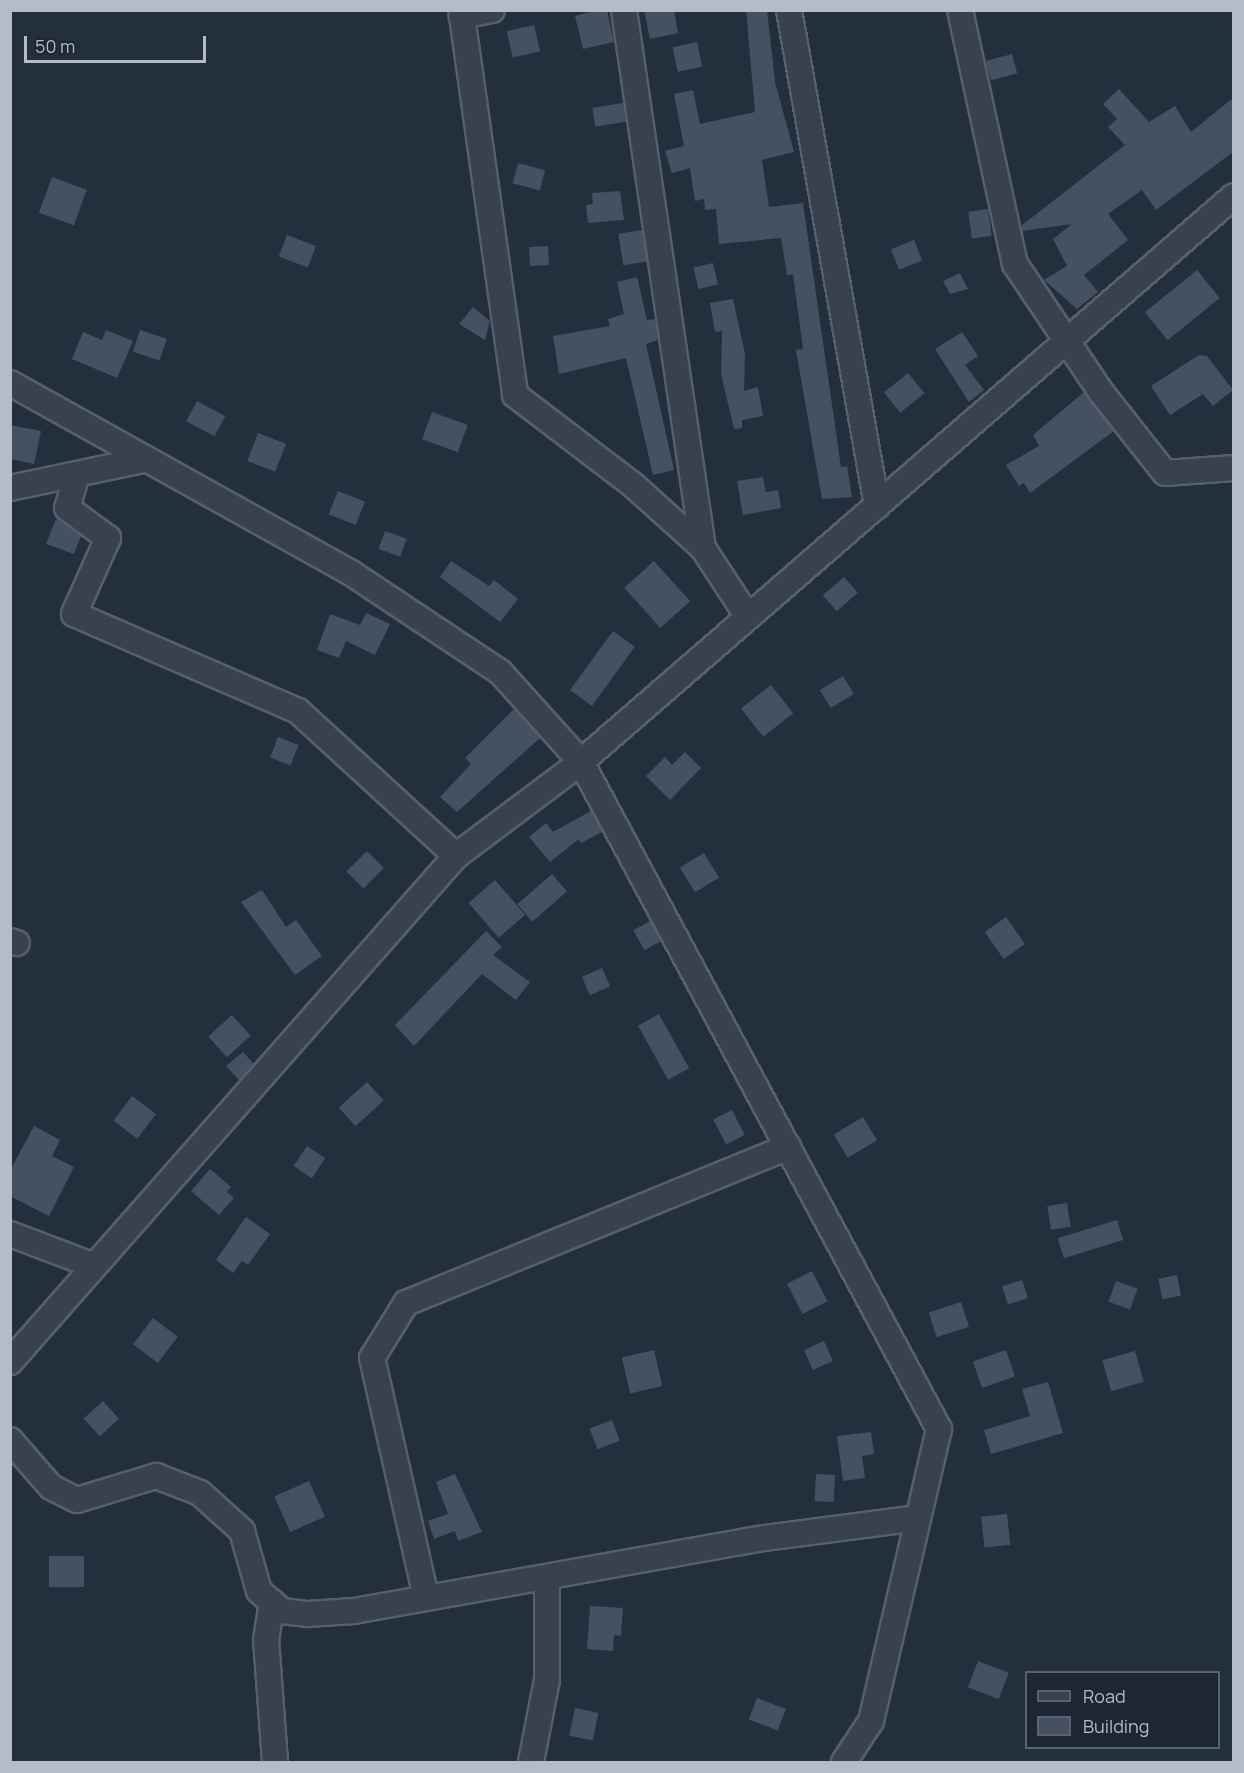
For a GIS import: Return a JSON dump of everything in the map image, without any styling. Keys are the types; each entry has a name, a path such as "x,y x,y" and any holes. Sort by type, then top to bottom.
{"street":[{"path":"492,10 462,16 515,395 633,485 703,548 748,617"},
{"path":"624,10 703,548"},
{"path":"789,10 877,506"},
{"path":"960,10 1015,264 1065,343 1165,473 1233,468"},
{"path":"10,1362 92,1265 456,856 581,762 1233,196"},
{"path":"10,383 143,460 351,573 500,672 581,762 939,1429 871,1721 844,1762"},
{"path":"10,488 143,460"},
{"path":"77,474 67,508 108,538 75,614 298,711 456,856"},
{"path":"426,1597 372,1358 406,1303 788,1147"},
{"path":"10,1234 92,1265"},
{"path":"10,1440 51,1487 77,1500 156,1476 200,1494 242,1531 260,1591 282,1611 308,1614 547,1579 764,1538 918,1518"},
{"path":"531,1762 547,1680 547,1579"},
{"path":"273,1602 266,1638 274,1762"}],"building":[{"path":"597,10 607,10 614,42 583,49 575,16"},
{"path":"644,10 674,10 678,33 650,39"},
{"path":"746,10 767,10 775,82 794,152 762,160 769,207 803,203 841,467 847,466 852,497 822,499 796,350 803,349 793,274 787,275 781,238 719,244 716,209 705,210 704,199 695,201 690,168 672,173 665,151 684,146 674,94 693,90 700,124 755,112"},
{"path":"534,25 540,51 513,58 507,31"},
{"path":"697,42 702,66 678,72 673,47"},
{"path":"1012,54 1017,73 991,80 986,61"},
{"path":"1119,89 1149,122 1175,106 1191,132 1233,98 1233,152 1156,210 1142,190 1108,214 1128,240 1084,275 1098,292 1077,309 1044,280 1067,266 1053,239 1072,224 1022,231 1021,226 1125,145 1108,127 1117,119 1103,104"},
{"path":"623,103 626,122 595,127 592,108"},
{"path":"518,163 545,170 540,191 513,183"},
{"path":"52,177 87,190 74,225 39,213"},
{"path":"620,191 624,220 588,223 586,205 593,204 592,193"},
{"path":"988,209 992,236 972,239 968,212"},
{"path":"642,230 647,262 623,265 618,234"},
{"path":"287,235 316,246 308,268 279,256"},
{"path":"914,240 922,260 899,270 891,249"},
{"path":"548,246 549,265 530,266 529,247"},
{"path":"713,263 718,284 698,289 694,267"},
{"path":"1197,270 1220,298 1168,340 1145,312"},
{"path":"960,273 968,289 950,294 943,281"},
{"path":"637,277 647,320 655,319 658,340 646,344 674,470 653,475 626,358 559,374 553,336 610,326 608,319 624,314 617,282"},
{"path":"733,299 745,354 744,391 758,387 763,416 742,420 742,428 734,429 721,374 722,331 715,332 710,303"},
{"path":"473,307 490,321 485,340 459,324"},
{"path":"106,330 133,341 117,378 72,359 83,332 102,340"},
{"path":"140,330 167,339 160,361 133,352"},
{"path":"962,332 978,356 965,365 984,390 969,402 935,349"},
{"path":"1199,355 1207,356 1233,390 1213,406 1203,394 1170,415 1151,386"},
{"path":"908,373 924,393 900,413 884,393"},
{"path":"1084,392 1114,431 1030,493 1024,483 1019,486 1006,465 1039,446 1033,435"},
{"path":"197,401 225,416 214,436 186,421"},
{"path":"432,412 468,425 458,452 422,439"},
{"path":"10,425 41,431 34,464 10,459"},
{"path":"258,433 286,444 275,472 247,461"},
{"path":"763,477 766,492 778,490 781,508 743,515 737,481"},
{"path":"338,491 365,502 356,525 329,514"},
{"path":"56,519 81,536 74,554 46,544"},
{"path":"385,531 407,539 400,557 379,549"},
{"path":"451,561 489,586 494,580 518,599 500,622 440,577"},
{"path":"654,561 690,601 660,628 624,588"},
{"path":"844,577 858,593 837,611 823,595"},
{"path":"366,613 390,624 375,655 346,641 339,658 317,650 330,614 360,625"},
{"path":"613,631 635,647 592,706 570,690"},
{"path":"843,676 854,694 831,708 820,690"},
{"path":"771,685 793,713 763,737 741,708"},
{"path":"514,709 540,738 457,812 440,797 471,764 465,758"},
{"path":"278,737 299,745 291,765 270,758"},
{"path":"685,752 701,768 670,800 646,776 665,757 672,765"},
{"path":"591,811 602,832 581,843 579,839 550,862 529,837 546,823 553,832"},
{"path":"367,851 384,868 363,888 346,872"},
{"path":"704,853 719,878 695,892 680,867"},
{"path":"552,874 567,891 532,922 517,904"},
{"path":"495,880 525,915 499,938 469,903"},
{"path":"262,890 286,927 296,920 322,956 295,975 241,902"},
{"path":"1006,917 1025,944 1004,959 985,932"},
{"path":"650,921 661,941 645,950 633,930"},
{"path":"486,931 502,947 493,955 530,982 516,1000 482,974 414,1046 395,1025"},
{"path":"602,968 610,986 590,995 582,977"},
{"path":"659,1014 689,1068 668,1080 638,1026"},
{"path":"232,1015 251,1036 227,1057 208,1036"},
{"path":"243,1052 254,1064 239,1080 226,1066"},
{"path":"367,1082 384,1101 355,1126 339,1107"},
{"path":"132,1096 156,1114 137,1139 113,1121"},
{"path":"732,1110 745,1135 726,1144 713,1120"},
{"path":"863,1117 877,1140 848,1158 834,1135"},
{"path":"34,1126 60,1140 52,1156 74,1167 49,1216 10,1196 10,1171"},
{"path":"307,1146 325,1158 312,1178 294,1166"},
{"path":"210,1169 231,1187 227,1192 234,1198 219,1215 191,1191"},
{"path":"1067,1203 1071,1227 1051,1230 1047,1206"},
{"path":"246,1217 270,1234 248,1265 242,1261 233,1273 216,1260"},
{"path":"1117,1220 1123,1240 1064,1258 1058,1238"},
{"path":"812,1271 827,1301 802,1314 787,1284"},
{"path":"1177,1275 1181,1296 1162,1299 1158,1279"},
{"path":"1022,1280 1028,1298 1008,1305 1002,1286"},
{"path":"1116,1281 1138,1289 1130,1310 1108,1302"},
{"path":"961,1302 969,1327 937,1337 929,1313"},
{"path":"153,1318 178,1337 158,1363 133,1344"},
{"path":"824,1341 833,1361 813,1370 804,1350"},
{"path":"654,1350 662,1386 630,1393 622,1357"},
{"path":"1006,1350 1015,1376 982,1388 973,1361"},
{"path":"1135,1351 1144,1382 1111,1391 1102,1360"},
{"path":"1048,1382 1063,1433 991,1454 984,1430 1030,1416 1022,1389"},
{"path":"103,1401 119,1419 100,1436 84,1418"},
{"path":"612,1420 620,1441 597,1449 590,1429"},
{"path":"871,1432 874,1454 862,1456 865,1478 843,1481 837,1436"},
{"path":"455,1474 482,1532 458,1541 455,1531 434,1539 428,1521 448,1514 436,1482"},
{"path":"816,1474 835,1475 834,1502 815,1501"},
{"path":"309,1481 325,1517 290,1532 274,1496"},
{"path":"1007,1514 1010,1545 984,1548 981,1517"},
{"path":"49,1556 84,1556 84,1587 49,1587"},
{"path":"590,1606 623,1608 621,1636 614,1635 613,1651 587,1649"},
{"path":"978,1661 1009,1673 999,1699 968,1687"},
{"path":"757,1698 786,1709 778,1731 749,1719"},
{"path":"575,1708 598,1713 593,1740 569,1735"}]}
